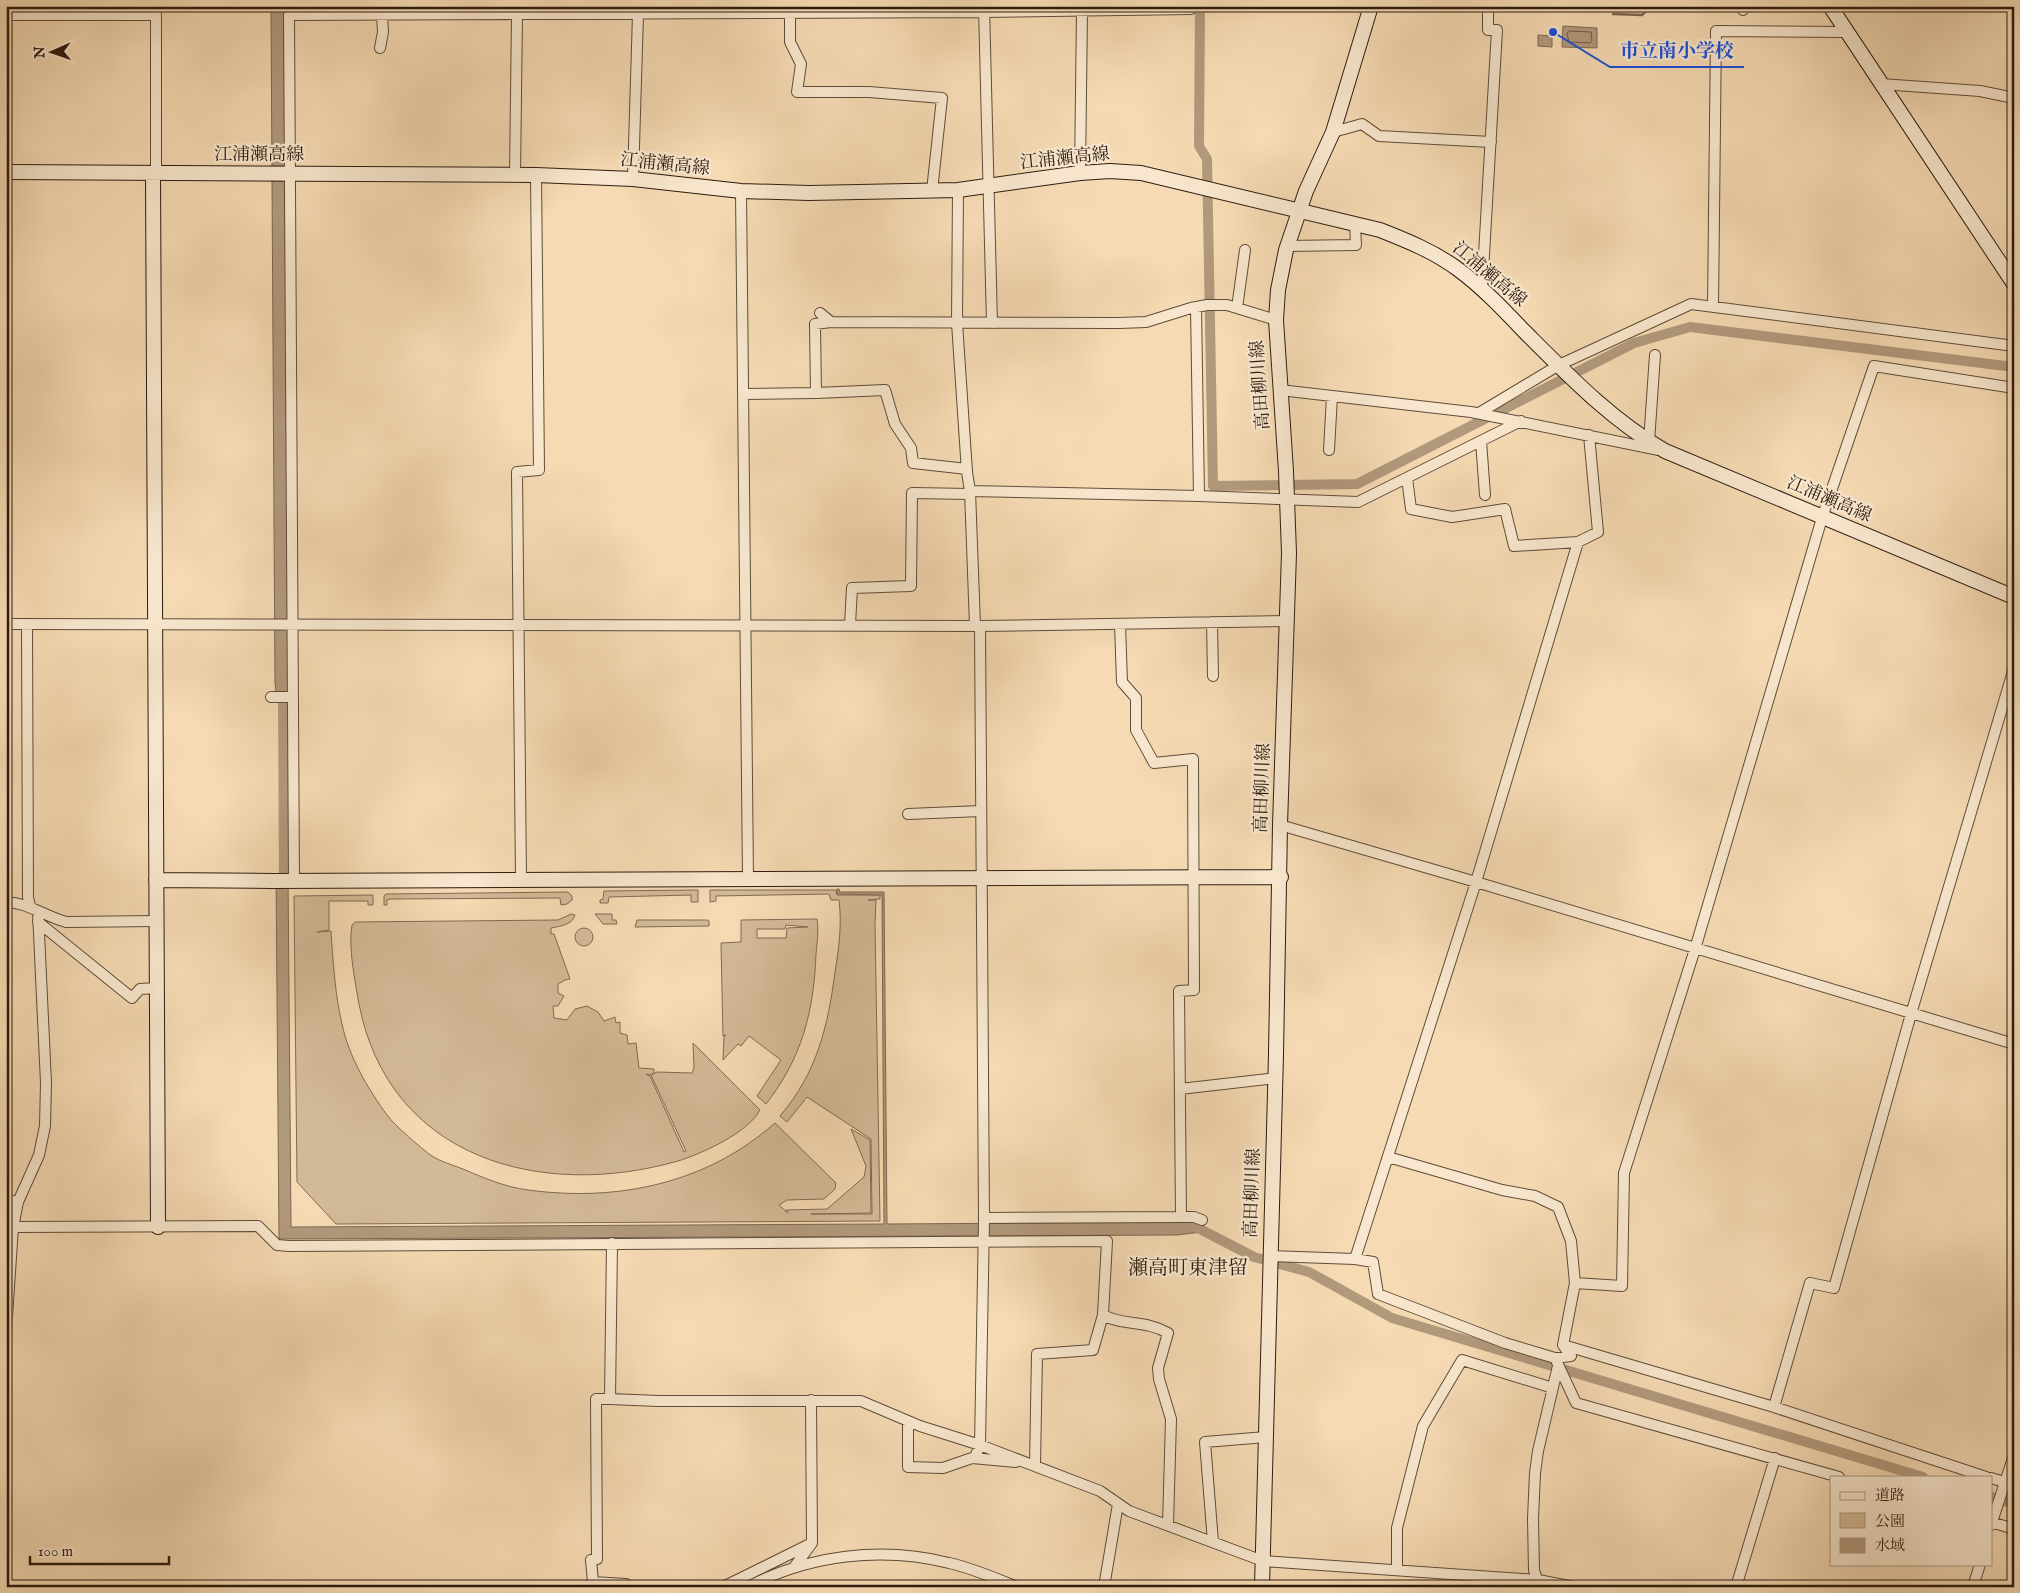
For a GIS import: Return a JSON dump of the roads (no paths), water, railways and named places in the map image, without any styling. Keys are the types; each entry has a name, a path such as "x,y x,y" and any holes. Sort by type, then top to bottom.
{"main road":[{"name":"高田柳川線","path":"1262,1587 1281,878 1280,825 1289,553 1288,498 1276,320 1278,290 1287,246 1299,210 1333,132 1371,6"},
{"path":"1830,6 2014,284"},
{"name":"江浦瀬高線","path":"6,172 515,174 633,179 741,191 809,193 958,190 1110,170 1141,173 1380,230 1431,252 1460,270 1482,289 1585,391 1649,442 1665,451 1822,518 2014,597"},
{"path":"155,174 158,1227"},
{"path":"156,880 1281,878"}],"street":[{"path":"1482,289 1497,30 1488,30 1488,6"},
{"path":"984,9 992,323"},
{"path":"293,881 290,697 289,15 382,15 450,10 517,14 638,14 789,10 984,9 1082,11 1192,9"},
{"path":"789,10 790,42 801,64 797,92 869,92 942,98 932,191"},
{"path":"1080,173 1082,11"},
{"path":"515,174 517,14"},
{"path":"633,179 638,14"},
{"path":"6,15 156,15 155,174"},
{"path":"380,48 383,32 382,15"},
{"path":"1713,307 1716,31 1847,32"},
{"path":"1881,84 1980,91 2014,98"},
{"path":"1333,132 1362,124 1379,136 1491,142"},
{"path":"521,880 517,472 539,470 536,175"},
{"path":"908,1421 908,1467 942,1468 975,1457 980,1445 984,1242 982,878 977,626 970,492 957,323 958,190"},
{"path":"741,191 748,879"},
{"path":"1287,246 1356,245 1355,224"},
{"path":"1232,307 1245,250"},
{"path":"1475,412 1691,304 2014,346"},
{"path":"816,393 815,324 830,322 1146,322 1194,308 1232,307 1276,320"},
{"path":"1194,308 1199,496"},
{"path":"820,313 830,322"},
{"path":"1649,442 1655,354"},
{"path":"1575,1283 1622,1286 1624,1172 1695,949 1822,518 1874,366 2014,388"},
{"path":"743,394 886,390 895,424 911,448 913,463 967,470"},
{"path":"1280,390 1475,412 1665,451"},
{"path":"1328,450 1332,396"},
{"path":"850,625 852,588 911,586 912,493 970,492 1199,496 1358,502 1481,441 1517,420"},
{"path":"1407,478 1411,509 1452,517 1505,509 1514,546 1578,542 1598,532 1589,436"},
{"path":"1481,441 1484,495"},
{"path":"1355,1259 1476,882 1578,542"},
{"path":"6,624 155,626 977,626 1288,621"},
{"path":"1212,622 1213,676"},
{"path":"6,1332 13,1227 18,1202 39,1155 45,1126 46,1083 36,913 28,897 27,624"},
{"path":"1120,624 1122,682 1136,698 1136,730 1154,763 1193,758 1194,990 1179,991 1181,1217"},
{"path":"1774,1407 1810,1283 1834,1288 1911,1014 2014,668"},
{"path":"274,697 290,697"},
{"path":"908,814 981,811"},
{"path":"1280,825 2014,1044"},
{"path":"6,902 22,903 36,913 132,998 140,989 157,988"},
{"path":"36,913 66,922 156,921"},
{"path":"1180,1088 1276,1078"},
{"path":"1388,1156 1502,1190 1535,1196 1558,1207 1571,1241 1575,1283 1563,1345 1570,1356 1557,1362"},
{"path":"6,1200 18,1202"},
{"path":"984,1219 1194,1217 1202,1220"},
{"path":"13,1227 258,1226 277,1245 290,1246 1107,1240 1103,1315 1093,1350 1037,1354 1031,1464"},
{"path":"612,1243 610,1399 615,1399"},
{"path":"1270,1256 1355,1259 1373,1262 1378,1294 1557,1362 1576,1402 1835,1476"},
{"path":"1103,1315 1116,1320 1154,1326 1168,1333 1158,1368 1158,1379 1171,1419 1168,1525"},
{"path":"1563,1345 1774,1407 1983,1476"},
{"path":"1397,1570 1397,1528 1423,1426 1462,1360 1553,1388"},
{"path":"1538,1583 1534,1570 1533,1519 1535,1473 1557,1362"},
{"path":"626,1587 626,1584 592,1582 591,1560 596,1559 596,1399 658,1401 861,1401 908,1421 980,1445 1104,1493 1129,1511 1263,1561 1397,1570 1574,1587"},
{"path":"795,1566 812,1543 811,1400"},
{"path":"1213,1542 1205,1442 1266,1436"},
{"path":"2014,1455 2010,1484 1992,1523 2014,1529"},
{"path":"972,1458 1031,1464"},
{"path":"1736,1587 1775,1458"},
{"path":"1992,1478 2010,1484"},
{"path":"1104,1587 1118,1504"},
{"path":"723,1587 812,1543"},
{"path":"748,1587 771,1574 795,1566 846,1556 897,1555 948,1562 1017,1587"},
{"path":"1973,1587 1979,1566"}],"water":[{"path":"6,6 1138,6 465,10 444,7 435,10 284,11 288,685 286,701 277,701 275,683 271,11 6,11"},
{"path":"1563,26 1597,28 1597,48 1562,47"},
{"path":"1538,35 1552,36 1552,47 1538,46"},
{"path":"276,874 288,874 291,1227 884,1224 882,895 837,894 837,889 839,889 840,892 884,892 887,1224 1191,1222 1205,1228 1202,1232 1177,1235 279,1239"}],"waterway":[{"path":"1200,6 1199,146 1207,159 1213,486 1357,484 1634,343 1690,327 2014,367"},
{"path":"1613,14 1642,15 1651,6"},
{"path":"283,690 284,888"},
{"path":"1192,1227 1196,1227 1254,1257 1309,1272 1392,1318 1920,1476"},
{"path":"1992,1497 2014,1504"}],"place":[{"name":"市立南小学校","path":"1553,32"}],"district":[{"name":"瀬高町東津留","path":"1188,1268"}]}
